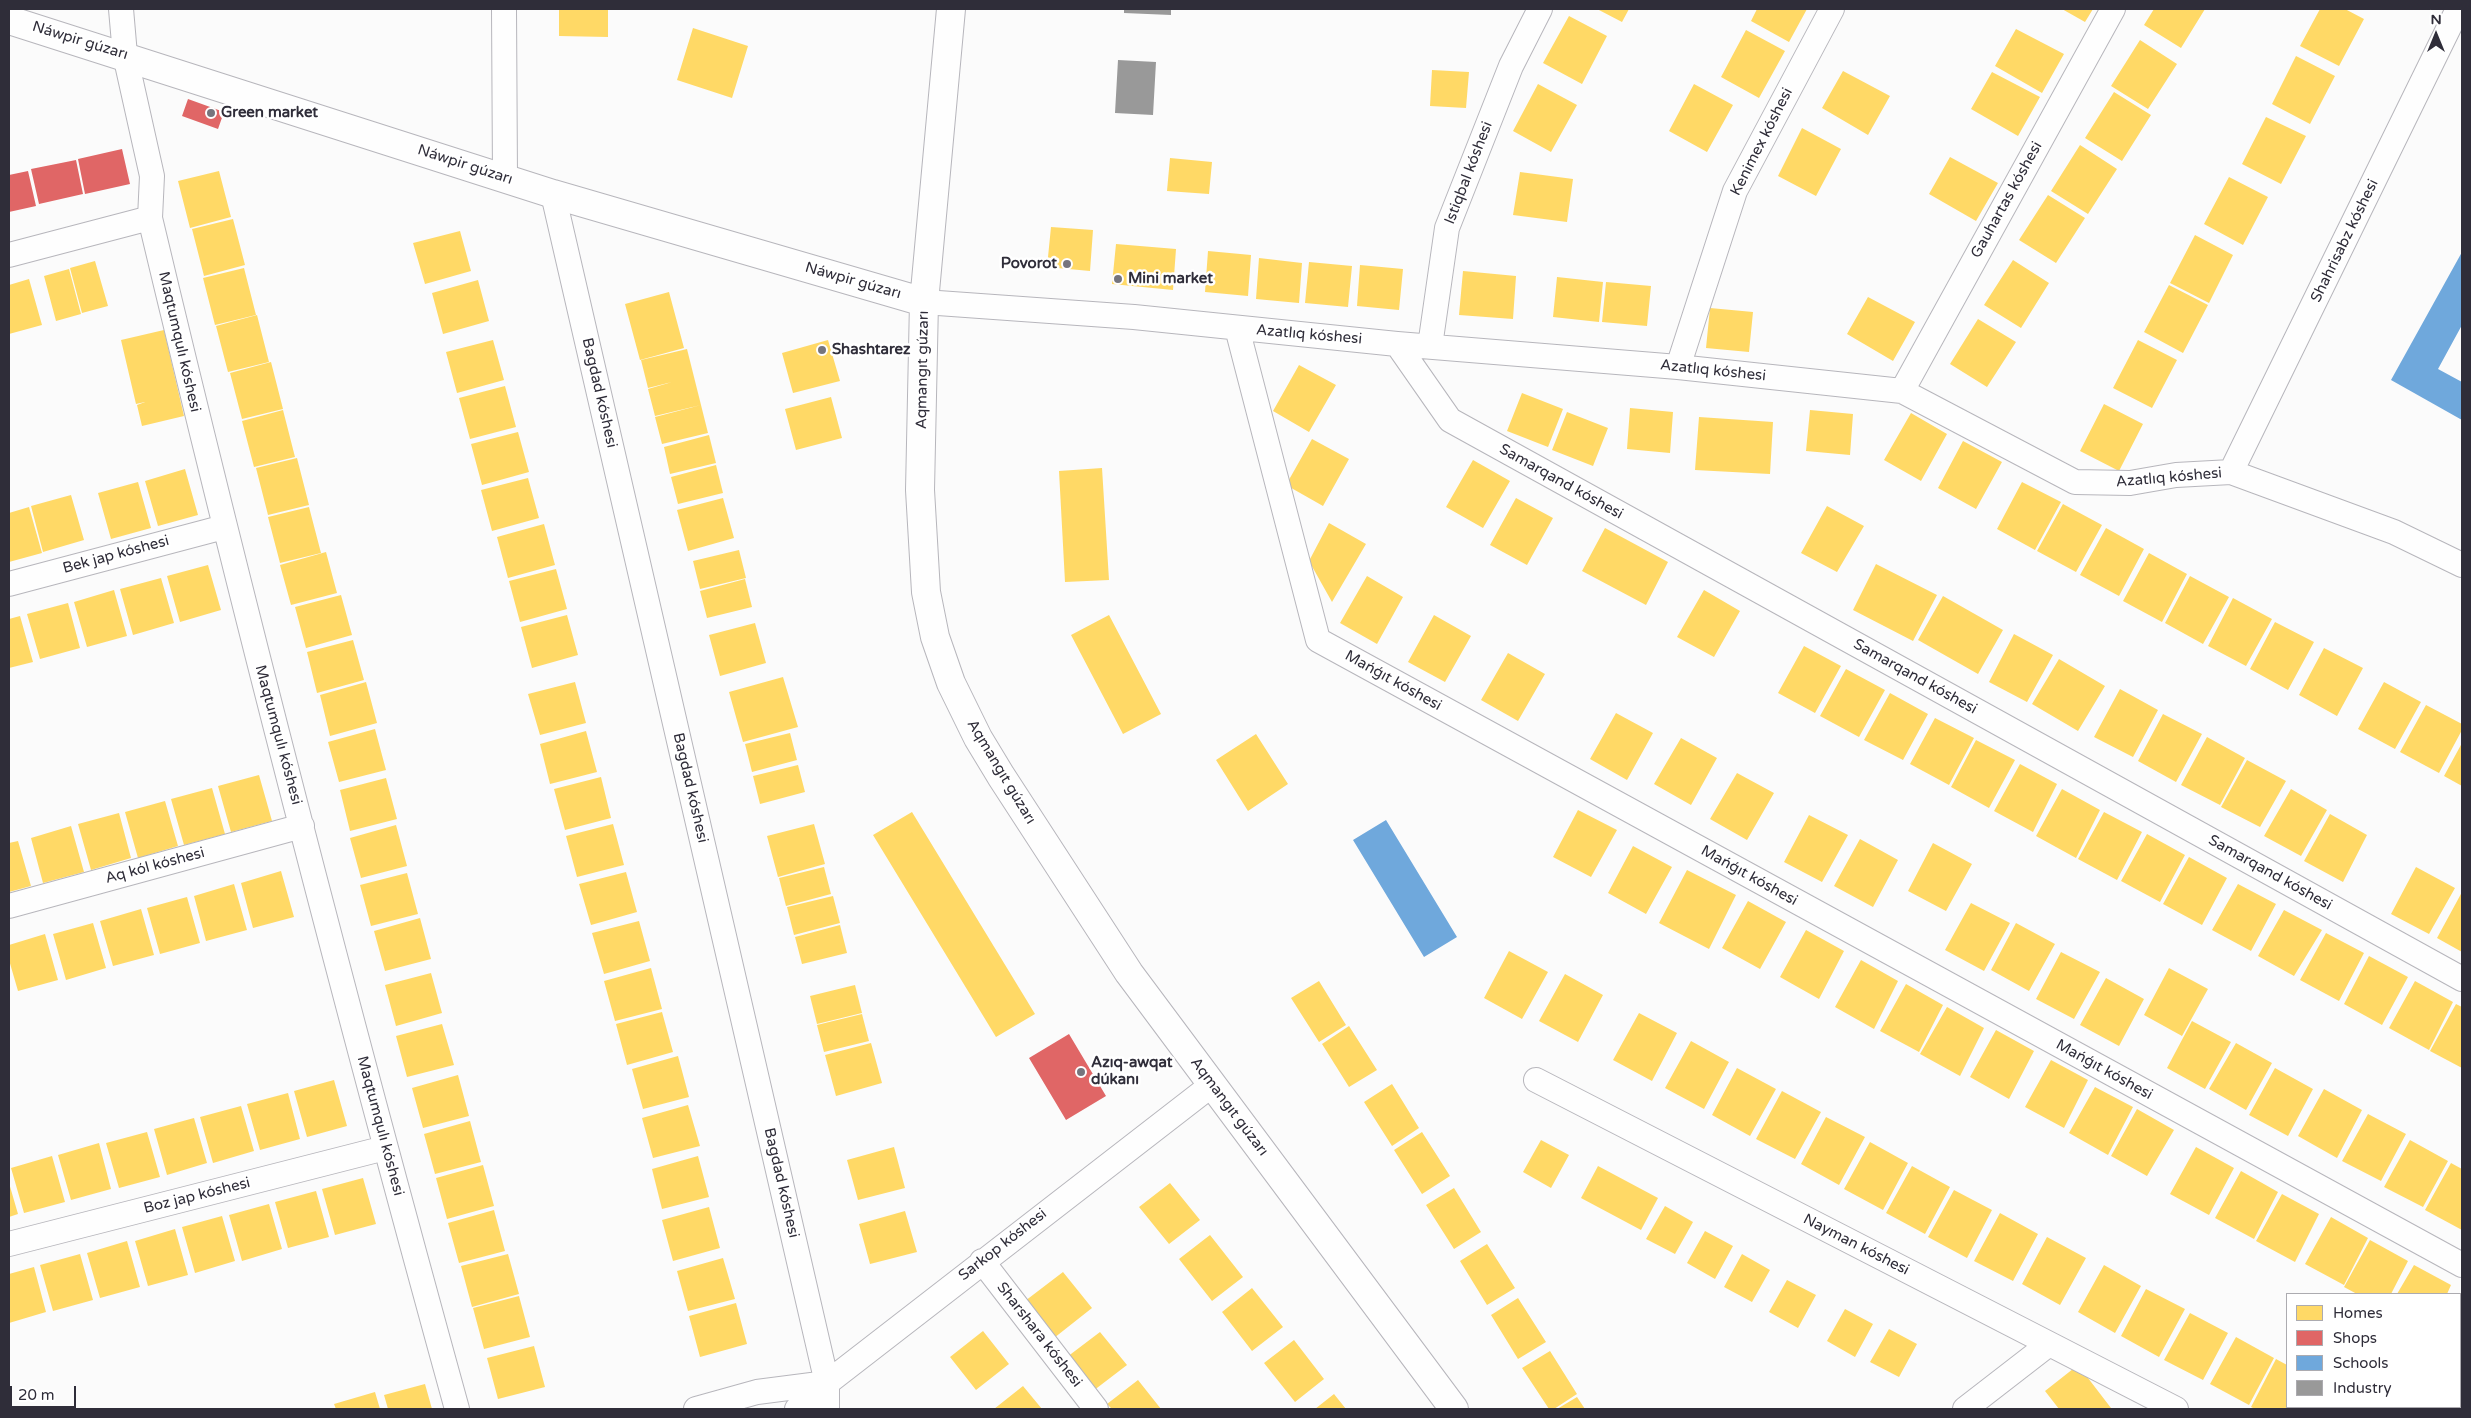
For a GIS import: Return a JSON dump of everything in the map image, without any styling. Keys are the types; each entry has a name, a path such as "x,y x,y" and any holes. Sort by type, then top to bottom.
{"street":[{"name":"Maqtumqulı kóshesi","path":"121,9 125,55 152,176 150,218 224,527 385,1148 457,1409"},
{"path":"504,9 504,178"},
{"name":"Aqmangıt gúzarı","path":"951,9 924,302 920,490 926,592 935,637 951,684 978,738 1001,776 1123,965 1454,1409"},
{"name":"Istiqbal kóshesi","path":"1430,346 1448,228 1511,66 1540,9"},
{"name":"Kenimex kóshesi","path":"1678,367 1735,191 1832,9"},
{"name":"Gauhartas kóshesi","path":"1902,392 2112,9"},
{"name":"Shahrisabz kóshesi","path":"2232,472 2458,9"},
{"name":"Náwpir gúzarı","path":"9,20 125,55 553,194 924,302"},
{"name":"Bagdad kóshesi","path":"553,194 826,1383 827,1409"},
{"path":"9,256 150,218"},
{"name":"Azatlıq kóshesi","path":"924,302 1134,317 1397,344 1678,367 1902,392 2075,482 2130,484 2176,475 2232,472 2394,532 2462,565"},
{"name":"Mańǵıt kóshesi","path":"1237,328 1318,640 2462,1266"},
{"name":"Samarqand kóshesi","path":"1397,344 1450,420 2462,979"},
{"name":"Bek jap kóshesi","path":"9,584 224,527"},
{"name":"Aq kól kóshesi","path":"9,906 302,826"},
{"name":"Nayman kóshesi","path":"1536,1080 2176,1409"},
{"name":"Sarkop kóshesi","path":"797,1409 826,1383 982,1261 1213,1084"},
{"name":"Boz jap kóshesi","path":"9,1244 385,1148"},
{"name":"Sharshara kóshesi","path":"982,1261 1096,1409"},
{"path":"1965,1409 2049,1344"},
{"path":"696,1409 757,1392 826,1383"}],"building: Homes":[{"path":"559,9 608,9 608,37 559,36"},
{"path":"1597,9 1629,9 1622,22"},
{"path":"1757,9 1807,9 1789,42 1751,21"},
{"path":"2062,9 2093,9 2085,22"},
{"path":"2154,9 2205,9 2181,48 2144,25"},
{"path":"2320,9 2345,9 2364,19 2339,66 2300,46"},
{"path":"1569,16 1607,36 1582,84 1543,63"},
{"path":"693,28 748,46 732,98 677,80"},
{"path":"2016,29 2064,54 2042,93 1995,66"},
{"path":"1746,30 1785,51 1759,98 1721,77"},
{"path":"2140,40 2177,64 2148,109 2111,86"},
{"path":"2296,56 2335,76 2310,124 2272,104"},
{"path":"1432,70 1469,72 1466,108 1430,106"},
{"path":"1843,71 1890,96 1868,135 1822,108"},
{"path":"1992,72 2040,97 2018,136 1971,109"},
{"path":"1538,84 1577,105 1551,152 1513,131"},
{"path":"1694,84 1733,105 1707,152 1669,131"},
{"path":"2114,92 2151,115 2122,161 2085,138"},
{"path":"2266,117 2306,136 2281,184 2242,164"},
{"path":"1802,128 1841,149 1816,196 1778,176"},
{"path":"2080,145 2117,169 2088,214 2051,191"},
{"path":"1950,157 1998,183 1976,221 1929,194"},
{"path":"1170,158 1212,162 1209,194 1167,191"},
{"path":"219,171 231,217 190,228 178,181"},
{"path":"1520,172 1573,179 1567,222 1513,215"},
{"path":"2229,177 2268,197 2243,245 2204,224"},
{"path":"2048,195 2085,218 2056,263 2019,240"},
{"path":"233,219 245,265 204,276 192,229"},
{"path":"1051,227 1093,230 1090,271 1047,267"},
{"path":"460,231 471,271 425,284 413,243"},
{"path":"2195,235 2233,255 2209,303 2170,283"},
{"path":"1116,244 1176,249 1173,290 1112,284"},
{"path":"1208,251 1251,255 1248,296 1205,292"},
{"path":"1259,258 1302,263 1299,303 1256,299"},
{"path":"2013,260 2049,283 2021,328 1984,305"},
{"path":"95,261 108,306 82,313 70,268"},
{"path":"1309,262 1352,266 1348,307 1305,303"},
{"path":"1360,265 1403,269 1399,310 1357,306"},
{"path":"244,268 256,315 215,325 203,278"},
{"path":"69,269 81,314 56,321 44,276"},
{"path":"1463,271 1516,276 1513,319 1459,315"},
{"path":"1557,277 1603,282 1599,322 1553,317"},
{"path":"29,279 42,325 9,334 9,285"},
{"path":"478,280 489,321 443,334 432,293"},
{"path":"1606,282 1651,286 1647,326 1602,322"},
{"path":"2169,285 2208,305 2183,353 2144,332"},
{"path":"669,292 684,348 640,360 625,304"},
{"path":"1868,297 1915,322 1893,361 1847,334"},
{"path":"1710,308 1753,312 1749,352 1706,348"},
{"path":"257,315 269,362 228,372 216,326"},
{"path":"1978,319 2016,342 1987,387 1950,364"},
{"path":"164,330 184,416 142,426 137,405 145,402 136,404 121,340"},
{"path":"493,340 504,380 457,393 446,352"},
{"path":"828,340 840,381 793,393 782,353"},
{"path":"2138,340 2177,360 2152,408 2113,388"},
{"path":"687,349 701,405 655,416 648,389 672,382 648,388 641,360"},
{"path":"271,362 283,409 242,419 230,373"},
{"path":"1299,365 1336,385 1309,432 1273,411"},
{"path":"505,386 516,427 470,439 459,398"},
{"path":"1522,393 1563,409 1548,447 1507,431"},
{"path":"831,397 842,438 796,450 785,409"},
{"path":"2104,404 2143,424 2119,471 2080,451"},
{"path":"701,405 708,433 662,444 655,417"},
{"path":"1630,408 1673,412 1670,453 1627,449"},
{"path":"283,410 295,457 254,467 242,421"},
{"path":"1810,410 1853,414 1850,455 1806,451"},
{"path":"1567,412 1608,428 1593,466 1552,450"},
{"path":"1911,413 1947,434 1921,481 1884,460"},
{"path":"1699,417 1773,422 1770,474 1695,470"},
{"path":"518,432 529,472 482,485 471,444"},
{"path":"709,435 716,463 670,474 664,447"},
{"path":"1312,439 1349,459 1323,506 1286,485"},
{"path":"1963,441 2002,462 1976,509 1938,488"},
{"path":"297,458 309,505 268,515 256,468"},
{"path":"1473,460 1510,481 1483,528 1446,507"},
{"path":"716,465 723,493 678,504 671,477"},
{"path":"1102,468 1109,580 1065,582 1059,471"},
{"path":"185,469 198,515 158,526 145,481"},
{"path":"528,478 539,518 492,531 481,490"},
{"path":"138,482 151,528 111,539 98,493"},
{"path":"2022,482 2061,502 2035,550 1997,529"},
{"path":"71,495 84,540 43,552 31,506"},
{"path":"723,498 734,538 688,551 677,510"},
{"path":"1516,498 1553,518 1527,565 1490,545"},
{"path":"2063,504 2102,525 2076,572 2037,551"},
{"path":"1827,506 1864,526 1837,572 1801,553"},
{"path":"29,507 42,553 9,562 9,513"},
{"path":"309,507 321,553 280,563 268,517"},
{"path":"1329,523 1366,544 1332,602 1309,561"},
{"path":"544,524 555,565 508,578 497,537"},
{"path":"1605,528 1668,562 1646,605 1582,571"},
{"path":"2106,528 2144,549 2119,596 2080,575"},
{"path":"739,550 746,578 700,589 693,561"},
{"path":"326,552 337,593 291,605 280,565"},
{"path":"2149,553 2187,574 2162,622 2123,601"},
{"path":"1876,564 1937,595 1913,641 1853,610"},
{"path":"208,565 221,610 180,622 167,576"},
{"path":"556,569 567,609 520,622 509,581"},
{"path":"1367,576 1403,597 1377,644 1340,623"},
{"path":"2190,576 2229,597 2203,644 2165,623"},
{"path":"161,578 174,623 133,635 120,589"},
{"path":"745,579 752,607 707,618 700,591"},
{"path":"114,590 127,636 87,647 74,602"},
{"path":"1704,590 1740,611 1714,657 1677,637"},
{"path":"341,595 352,635 306,648 295,607"},
{"path":"1943,596 2003,630 1978,674 1918,640"},
{"path":"2233,598 2272,619 2246,666 2208,646"},
{"path":"68,603 80,648 40,659 27,614"},
{"path":"567,615 578,655 532,668 521,627"},
{"path":"1109,615 1161,714 1123,734 1071,635"},
{"path":"1434,615 1471,636 1445,682 1408,662"},
{"path":"20,616 33,662 9,668 9,619"},
{"path":"2275,622 2314,642 2288,690 2250,669"},
{"path":"755,623 766,663 720,676 709,635"},
{"path":"2014,634 2053,655 2027,702 1989,682"},
{"path":"353,640 364,680 317,693 307,652"},
{"path":"1804,646 1841,666 1815,713 1778,693"},
{"path":"2324,648 2363,668 2337,716 2299,695"},
{"path":"1508,653 1545,674 1518,721 1481,700"},
{"path":"2059,659 2105,686 2078,731 2032,704"},
{"path":"1846,669 1885,690 1859,737 1820,716"},
{"path":"783,677 798,727 743,742 729,692"},
{"path":"366,682 377,723 330,736 320,695"},
{"path":"575,682 586,723 540,735 528,694"},
{"path":"2384,682 2421,702 2395,749 2358,729"},
{"path":"2120,689 2158,710 2133,757 2094,737"},
{"path":"1890,693 1928,714 1903,760 1864,740"},
{"path":"2426,705 2462,724 2462,730 2439,773 2400,752"},
{"path":"1616,713 1653,733 1627,780 1590,759"},
{"path":"2163,714 2202,734 2176,782 2138,761"},
{"path":"1935,718 1974,738 1949,785 1910,764"},
{"path":"375,729 386,770 339,782 328,742"},
{"path":"586,731 597,772 550,784 540,744"},
{"path":"790,733 797,760 752,772 745,744"},
{"path":"1256,734 1288,784 1248,811 1216,760"},
{"path":"2207,737 2245,758 2220,805 2181,785"},
{"path":"1681,738 1717,758 1691,805 1654,784"},
{"path":"1976,740 2015,760 1989,808 1951,787"},
{"path":"2462,743 2462,786 2444,776"},
{"path":"2247,760 2286,781 2260,827 2221,807"},
{"path":"2020,764 2057,784 2033,832 1994,811"},
{"path":"798,765 805,792 760,804 753,776"},
{"path":"1737,773 1774,793 1747,840 1710,819"},
{"path":"259,775 272,821 231,832 218,786"},
{"path":"601,777 611,818 565,830 554,789"},
{"path":"386,778 397,819 350,831 340,790"},
{"path":"212,788 225,834 184,845 171,799"},
{"path":"2062,789 2100,810 2076,858 2036,836"},
{"path":"2291,789 2327,810 2301,856 2264,836"},
{"path":"165,801 178,846 138,858 125,812"},
{"path":"1578,810 1617,830 1591,877 1553,857"},
{"path":"912,812 1035,1014 996,1037 873,835"},
{"path":"2104,812 2142,832 2117,880 2078,859"},
{"path":"119,813 131,858 91,870 78,824"},
{"path":"2330,814 2367,835 2343,882 2304,861"},
{"path":"1809,815 1848,835 1822,882 1784,862"},
{"path":"613,824 624,865 577,877 566,836"},
{"path":"814,824 825,864 778,877 767,836"},
{"path":"396,825 407,866 361,878 350,838"},
{"path":"71,826 84,872 43,883 31,838"},
{"path":"2147,834 2185,855 2160,902 2121,881"},
{"path":"1860,839 1898,860 1873,907 1834,886"},
{"path":"18,841 31,886 9,892 9,843"},
{"path":"1933,843 1972,864 1946,911 1908,891"},
{"path":"1633,846 1672,867 1646,914 1608,893"},
{"path":"2189,857 2227,878 2202,925 2163,904"},
{"path":"824,867 831,894 786,906 779,878"},
{"path":"2416,867 2455,888 2429,934 2391,914"},
{"path":"1687,870 1736,895 1709,949 1659,923"},
{"path":"281,871 294,917 253,928 241,883"},
{"path":"626,872 637,912 591,925 579,884"},
{"path":"407,873 418,914 371,926 360,885"},
{"path":"234,884 247,930 206,941 194,896"},
{"path":"2238,884 2276,904 2251,951 2212,930"},
{"path":"2462,892 2462,952 2437,938"},
{"path":"833,896 840,923 794,935 787,907"},
{"path":"187,897 200,943 160,954 147,908"},
{"path":"1748,901 1786,922 1760,969 1722,948"},
{"path":"1971,903 2010,923 1984,971 1945,950"},
{"path":"141,909 154,955 113,966 100,921"},
{"path":"2284,910 2322,930 2294,976 2258,956"},
{"path":"420,918 431,959 385,971 374,931"},
{"path":"639,921 650,961 604,974 592,933"},
{"path":"93,923 106,968 66,980 53,934"},
{"path":"2016,923 2055,944 2029,991 1991,970"},
{"path":"840,925 847,953 802,964 795,937"},
{"path":"1806,930 1844,951 1819,999 1780,977"},
{"path":"2326,933 2364,953 2339,1001 2300,980"},
{"path":"45,934 58,980 18,991 9,960 9,945"},
{"path":"1509,951 1548,972 1522,1019 1484,998"},
{"path":"2061,952 2100,972 2074,1019 2036,999"},
{"path":"2369,956 2408,977 2382,1025 2344,1004"},
{"path":"1861,960 1898,981 1874,1029 1835,1007"},
{"path":"651,968 662,1009 615,1021 604,981"},
{"path":"2169,968 2208,989 2182,1036 2144,1015"},
{"path":"431,973 442,1013 396,1026 385,985"},
{"path":"1565,974 1603,995 1578,1042 1539,1021"},
{"path":"2106,978 2144,999 2119,1046 2080,1025"},
{"path":"1319,981 1346,1025 1319,1042 1291,998"},
{"path":"2415,981 2453,1002 2429,1050 2389,1028"},
{"path":"1906,984 1943,1005 1919,1052 1880,1031"},
{"path":"855,985 862,1013 817,1024 810,996"},
{"path":"2456,1004 2462,1007 2462,1068 2430,1051"},
{"path":"1947,1007 1984,1028 1960,1076 1920,1054"},
{"path":"662,1012 673,1052 627,1065 616,1024"},
{"path":"1639,1013 1677,1033 1652,1081 1613,1060"},
{"path":"862,1014 869,1041 824,1052 817,1025"},
{"path":"2192,1021 2231,1042 2205,1089 2167,1068"},
{"path":"442,1024 454,1065 407,1077 396,1036"},
{"path":"1349,1026 1377,1070 1349,1087 1322,1044"},
{"path":"1996,1030 2034,1051 2009,1099 1970,1077"},
{"path":"1691,1041 1729,1062 1704,1109 1665,1088"},
{"path":"871,1043 882,1083 836,1096 825,1055"},
{"path":"2236,1043 2272,1063 2246,1110 2209,1089"},
{"path":"678,1056 689,1097 643,1109 632,1069"},
{"path":"2051,1060 2088,1080 2064,1128 2025,1107"},
{"path":"1737,1068 1776,1089 1750,1136 1712,1115"},
{"path":"2275,1068 2313,1089 2288,1136 2249,1115"},
{"path":"458,1075 469,1116 423,1128 412,1088"},
{"path":"334,1080 347,1126 307,1137 294,1091"},
{"path":"1392,1084 1419,1128 1392,1146 1364,1102"},
{"path":"2095,1087 2133,1107 2108,1155 2069,1133"},
{"path":"2324,1089 2362,1110 2337,1158 2298,1136"},
{"path":"1782,1091 1821,1112 1795,1159 1756,1139"},
{"path":"288,1093 300,1139 260,1150 247,1104"},
{"path":"688,1105 700,1146 653,1158 642,1118"},
{"path":"241,1106 254,1151 213,1163 200,1117"},
{"path":"2137,1109 2174,1130 2147,1176 2111,1156"},
{"path":"2368,1114 2406,1134 2381,1181 2342,1161"},
{"path":"1826,1117 1865,1137 1839,1185 1801,1164"},
{"path":"194,1118 207,1163 167,1175 154,1129"},
{"path":"470,1121 481,1162 435,1174 424,1134"},
{"path":"147,1132 160,1177 119,1188 106,1143"},
{"path":"1422,1132 1450,1176 1422,1194 1394,1150"},
{"path":"1541,1140 1569,1155 1551,1188 1523,1172"},
{"path":"2410,1140 2448,1161 2423,1207 2384,1187"},
{"path":"1870,1142 1908,1163 1883,1210 1844,1189"},
{"path":"99,1143 111,1189 71,1200 58,1155"},
{"path":"894,1147 905,1188 858,1200 847,1160"},
{"path":"2196,1147 2234,1168 2209,1215 2170,1194"},
{"path":"52,1156 65,1202 24,1213 11,1168"},
{"path":"698,1156 709,1197 662,1209 652,1169"},
{"path":"2451,1163 2462,1169 2462,1230 2425,1210"},
{"path":"483,1165 494,1206 447,1219 436,1178"},
{"path":"1598,1166 1658,1198 1641,1230 1581,1198"},
{"path":"1912,1166 1950,1187 1925,1234 1886,1213"},
{"path":"2241,1171 2278,1192 2254,1239 2215,1218"},
{"path":"363,1178 376,1224 335,1235 322,1189"},
{"path":"9,1183 18,1214 9,1217"},
{"path":"1170,1183 1200,1220 1169,1244 1139,1207"},
{"path":"1454,1188 1481,1232 1454,1249 1426,1205"},
{"path":"1954,1190 1992,1210 1967,1258 1928,1237"},
{"path":"316,1191 329,1237 288,1248 275,1202"},
{"path":"2282,1194 2319,1214 2295,1262 2256,1241"},
{"path":"269,1204 282,1249 242,1261 229,1215"},
{"path":"1665,1206 1693,1222 1675,1254 1646,1239"},
{"path":"709,1207 720,1248 673,1261 662,1220"},
{"path":"494,1210 505,1251 459,1263 448,1223"},
{"path":"905,1211 917,1252 870,1264 859,1224"},
{"path":"2000,1213 2038,1234 2013,1281 1974,1261"},
{"path":"222,1216 235,1261 195,1273 182,1227"},
{"path":"2331,1217 2368,1238 2344,1285 2305,1264"},
{"path":"175,1229 188,1275 148,1286 135,1241"},
{"path":"1705,1231 1733,1246 1715,1279 1687,1263"},
{"path":"1210,1235 1243,1277 1212,1301 1179,1259"},
{"path":"2047,1237 2086,1258 2060,1305 2022,1284"},
{"path":"2370,1240 2408,1261 2392,1293 2355,1293 2344,1287"},
{"path":"127,1241 140,1287 100,1298 87,1253"},
{"path":"1487,1244 1515,1288 1487,1305 1460,1261"},
{"path":"80,1254 93,1300 53,1311 40,1265"},
{"path":"508,1254 519,1294 472,1307 461,1266"},
{"path":"1742,1254 1770,1270 1752,1302 1724,1287"},
{"path":"723,1258 735,1299 688,1311 677,1271"},
{"path":"2104,1265 2141,1286 2115,1333 2078,1312"},
{"path":"2414,1265 2451,1285 2447,1293 2398,1293"},
{"path":"34,1267 46,1312 9,1323 9,1274"},
{"path":"1063,1272 1092,1308 1054,1338 1025,1301"},
{"path":"1787,1280 1816,1295 1798,1328 1769,1312"},
{"path":"1252,1288 1283,1327 1252,1351 1222,1312"},
{"path":"2146,1289 2185,1309 2159,1357 2121,1336"},
{"path":"2462,1294 2462,1356 2461,1355"},
{"path":"519,1296 530,1337 484,1349 473,1308"},
{"path":"1518,1298 1546,1342 1518,1359 1491,1315"},
{"path":"736,1303 747,1344 700,1357 689,1316"},
{"path":"1845,1309 1873,1324 1855,1357 1827,1341"},
{"path":"2190,1313 2228,1333 2203,1380 2164,1360"},
{"path":"1889,1329 1917,1344 1899,1377 1870,1362"},
{"path":"983,1331 1009,1364 976,1390 950,1357"},
{"path":"1100,1332 1127,1365 1093,1391 1067,1357"},
{"path":"2236,1337 2274,1358 2249,1405 2210,1384"},
{"path":"1294,1340 1324,1379 1295,1402 1264,1363"},
{"path":"534,1346 545,1387 498,1399 487,1358"},
{"path":"1550,1351 1577,1394 1554,1409 1549,1409 1522,1368"},
{"path":"2276,1359 2286,1364 2286,1408 2300,1408 2255,1409 2251,1407"},
{"path":"2078,1365 2111,1408 2059,1409 2045,1391"},
{"path":"1138,1380 1161,1409 1112,1409 1107,1404"},
{"path":"425,1384 432,1409 388,1409 384,1395"},
{"path":"1023,1386 1042,1409 994,1409"},
{"path":"375,1392 380,1409 336,1409 334,1404"},
{"path":"1334,1394 1346,1409 1315,1409"},
{"path":"1577,1397 1585,1409 1557,1409"},
{"path":"2306,1408 2356,1408 2355,1409"}],"building: Shops":[{"path":"188,99 224,112 218,129 182,116"},
{"path":"122,149 130,184 85,194 78,159"},
{"path":"76,160 83,194 39,204 31,169"},
{"path":"28,171 36,206 9,212 9,175"},
{"path":"1069,1034 1106,1096 1066,1120 1029,1058"}],"building: Schools":[{"path":"2462,252 2462,325 2438,369 2462,382 2462,420 2391,380"},
{"path":"1386,820 1457,937 1424,957 1353,840"}],"building: Industry":[{"path":"1124,9 1171,9 1171,15 1124,13"},
{"path":"1118,60 1156,62 1153,115 1115,113"}],"place":[{"name":"Green market","path":"211,113"},
{"name":"Povorot","path":"1067,264"},
{"name":"Mini market","path":"1118,279"},
{"name":"Shashtarez","path":"822,350"},
{"name":"Azıq-awqat dúkanı","path":"1081,1072"}]}
